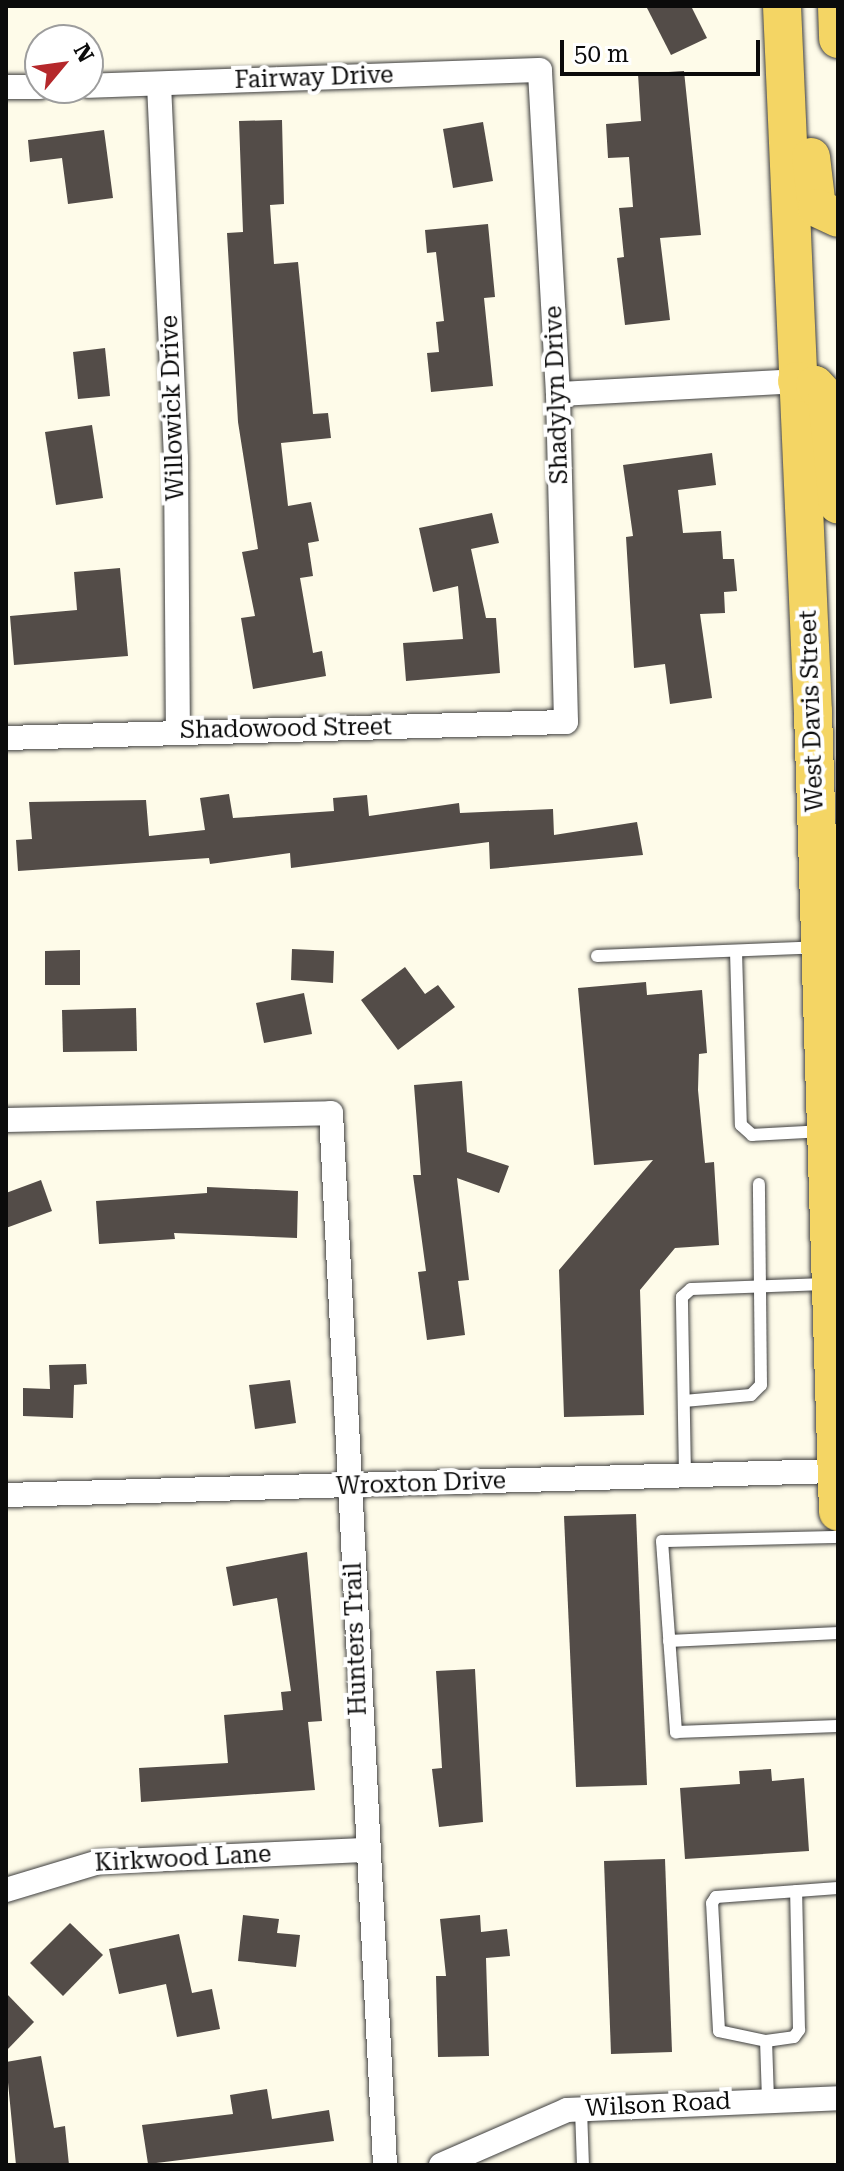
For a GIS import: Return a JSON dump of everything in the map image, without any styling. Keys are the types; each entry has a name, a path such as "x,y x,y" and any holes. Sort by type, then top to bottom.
{"main road":[{"name":"West Davis Street","path":"782,6 814,745 834,1284 838,1512"},
{"path":"803,6 813,199 824,215 838,218"},
{"path":"837,6 838,39"},
{"path":"797,381 815,385 827,398 838,504"},
{"path":"814,745 834,789 838,855"}],"street":[{"name":"Fairway Drive","path":"104,86 540,70"},
{"name":"Shadylyn Drive","path":"540,70 558,394 566,722"},
{"name":"Willowick Drive","path":"159,84 176,458 178,731"},
{"path":"558,394 797,381"},
{"name":"Shadowood Street","path":"6,738 566,722"},
{"name":"Hunters Trail","path":"6,1120 331,1113 351,1486 364,1850 385,2165"},
{"name":"Wroxton Drive","path":"6,1495 836,1471"},
{"name":"Kirkwood Lane","path":"6,1890 99,1862 364,1850"},
{"name":"Wilson Road","path":"441,2165 581,2109 838,2098"}],"lane":[{"path":"597,956 820,947"},
{"path":"736,951 741,1125 752,1135 826,1130"},
{"path":"684,1401 751,1395 761,1385 759,1184"},
{"path":"685,1476 682,1297 691,1289 761,1283 834,1284"},
{"path":"838,1537 662,1541 676,1732 838,1726"},
{"path":"669,1641 838,1633"},
{"path":"796,1891 799,2030 794,2037 766,2041 719,2031 712,1903 716,1897 796,1891 838,1888"},
{"path":"766,2041 768,2100"},
{"path":"581,2109 583,2165"}],"building":[{"path":"646,6 691,6 707,38 671,55"},
{"path":"684,71 701,235 660,238 670,320 625,325 617,258 624,257 619,208 633,207 629,157 608,158 606,124 641,121 638,74"},
{"path":"282,120 284,204 270,205 274,264 298,262 313,414 328,413 331,438 281,443 288,506 311,502 319,541 308,543 313,576 300,578 313,653 322,651 326,676 253,689 241,618 255,616 242,552 258,549 238,422 227,233 243,232 239,121"},
{"path":"483,122 493,181 453,188 443,129"},
{"path":"104,130 113,198 68,204 62,158 30,162 28,140"},
{"path":"488,224 495,297 484,298 493,386 431,392 427,353 439,352 436,322 444,321 436,252 427,253 425,230"},
{"path":"105,348 110,396 78,399 73,352"},
{"path":"92,425 103,498 56,505 45,432"},
{"path":"712,453 716,485 678,490 683,533 721,531 723,559 734,559 737,591 724,592 725,613 700,614 712,698 670,704 665,664 634,668 626,537 633,536 623,465"},
{"path":"492,513 499,543 471,549 486,618 496,618 500,673 406,681 403,643 463,639 458,586 433,592 419,528"},
{"path":"120,568 128,656 14,665 10,616 77,610 74,572"},
{"path":"229,794 233,818 334,811 333,798 367,795 369,816 459,803 460,813 553,809 554,835 637,822 643,855 490,869 489,842 291,868 290,853 210,864 209,858 18,871 16,840 32,839 29,802 146,800 149,836 205,830 200,798"},
{"path":"292,949 334,951 333,983 291,980"},
{"path":"80,950 80,985 45,985 45,951"},
{"path":"405,967 425,994 438,985 455,1007 398,1050 361,1000"},
{"path":"646,982 647,995 702,990 707,1053 699,1054 698,1090 705,1163 714,1162 719,1245 675,1248 640,1290 644,1415 564,1417 559,1270 653,1160 594,1165 578,988"},
{"path":"304,993 312,1034 264,1043 256,1003"},
{"path":"136,1008 137,1051 63,1052 62,1010"},
{"path":"462,1081 467,1152 509,1166 499,1193 457,1178 469,1280 458,1281 465,1335 427,1340 418,1272 426,1271 413,1175 421,1175 414,1085"},
{"path":"41,1180 52,1211 6,1228 6,1193"},
{"path":"207,1187 298,1191 297,1238 174,1233 175,1239 99,1244 96,1201 207,1193"},
{"path":"86,1364 87,1384 74,1385 73,1418 23,1416 23,1388 50,1389 49,1365"},
{"path":"290,1380 296,1423 255,1429 249,1385"},
{"path":"636,1514 647,1785 576,1787 564,1516"},
{"path":"307,1552 322,1721 308,1722 315,1790 141,1802 139,1768 228,1763 224,1715 283,1710 281,1692 291,1691 277,1598 233,1606 226,1567"},
{"path":"475,1669 483,1822 439,1827 432,1769 442,1768 436,1671"},
{"path":"771,1769 772,1781 804,1778 809,1851 685,1859 680,1788 740,1784 739,1771"},
{"path":"665,1859 672,2052 611,2054 604,1861"},
{"path":"243,1915 279,1919 277,1933 300,1935 296,1967 238,1961"},
{"path":"480,1915 481,1932 507,1929 510,1956 486,1958 489,2056 438,2057 436,1976 446,1976 440,1919"},
{"path":"70,1923 103,1955 63,1996 30,1963"},
{"path":"179,1934 192,1993 212,1989 220,2029 177,2037 166,1984 119,1994 109,1949"},
{"path":"6,1993 34,2022 6,2051"},
{"path":"41,2056 54,2128 65,2126 69,2165 16,2165 6,2062"},
{"path":"267,2089 272,2119 329,2110 334,2141 148,2164 142,2125 233,2114 230,2095"}]}
